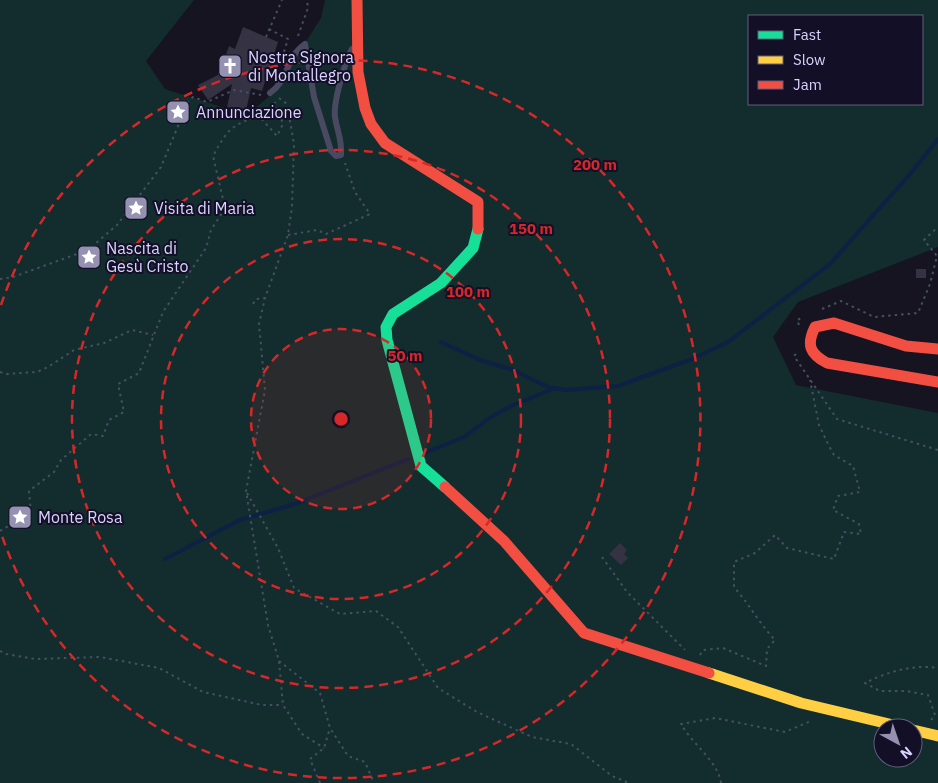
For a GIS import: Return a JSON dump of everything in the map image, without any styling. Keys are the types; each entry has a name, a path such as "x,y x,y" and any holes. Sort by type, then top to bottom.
{"street":[{"path":"358,0 356,41 362,92 368,118 380,139 455,185 478,202 480,223 473,248 441,283 393,314 386,327 387,340 421,466 504,541 584,633 801,703 873,720"},
{"path":"938,349 906,346 834,323 815,326 808,345 814,357 827,363 938,382"},
{"path":"923,732 938,736"}],"lane":[{"path":"270,93 280,86 294,52 305,44 314,97 331,151 336,156 341,155 342,139 335,116 347,59 356,41"}],"path":[{"path":"266,37 282,0"},
{"path":"297,41 308,8 307,0"},
{"path":"269,29 288,39 285,47 294,49"},
{"path":"0,279 13,277 88,250 117,225 161,167 188,102 193,97 207,102 234,90 261,95"},
{"path":"270,93 287,104 294,144 292,207 288,235 265,298 259,324 265,390 246,491 268,625 279,661 283,705 302,734 324,748"},
{"path":"0,531 10,525 28,521 31,512 29,491 54,472 61,460 90,434 103,436 109,420 124,412 118,384 139,373 163,312 189,270 206,248 211,230 225,208 213,156 221,140 236,123 259,116 277,136 283,124 270,93"},
{"path":"288,235 317,230 326,234 370,214 355,192 348,168 341,155"},
{"path":"253,304 256,299 265,298"},
{"path":"0,372 8,374 37,372 74,350 104,342 132,330 153,335"},
{"path":"698,659 703,650 723,648 747,660 766,666 767,650 775,640 758,621 748,604 734,587 734,562 754,553 775,535 787,548 834,559 844,532 862,534 860,524 832,510 838,496 860,492 853,466 834,455 818,425 810,380"},
{"path":"246,491 278,548 294,588 340,614 376,611 398,627 438,688 477,712 532,738 571,744 612,776 629,783"},
{"path":"602,557 627,592 679,645 691,654"},
{"path":"0,651 6,654 35,659 100,657 159,668 203,692 262,704 283,705"},
{"path":"279,661 320,693 330,728 348,756 365,762 374,783"},
{"path":"923,726 935,715 928,695 880,691 865,683 886,672 927,666 938,668"},
{"path":"721,783 719,772 687,735 681,724 715,718 785,732 816,719"},
{"path":"320,783 310,759 324,748 330,728"}],"green space":[{"path":"0,0 194,0 146,61 165,89 247,115 273,93 321,18 325,0 938,0 938,247 798,302 773,337 796,385 938,413 938,783 0,783"}],"building":[{"path":"243,27 278,42 262,91 251,88 246,111 227,107 232,84 208,100 198,85 218,75 223,57 225,57 229,46 235,49"},
{"path":"916,269 926,269 926,278 916,278"},
{"path":"620,543 627,550 624,554 628,558 621,565 609,554"}],"waterway":[{"path":"441,342 480,360 513,370 548,387 566,390 618,386 692,359 728,342 830,264 910,174 938,139"},
{"path":"422,454 464,437 491,417 511,406 553,389"},
{"path":"165,559 240,520 295,504 408,459"}],"traffic: fast":[{"path":"445,487 421,466 387,340 386,327 393,314 441,283 473,248 478,229"}],"traffic: slow":[{"path":"709,673 801,703 873,720"},
{"path":"923,732 938,736"}],"traffic: jam":[{"path":"357,0 358,72 365,108 371,124 385,143 478,202 478,229"},
{"path":"938,349 906,346 834,323 815,327 810,344 813,352 827,363 938,382"},
{"path":"445,487 504,541 584,633 709,673"}],"place":[{"name":"Nostra Signora di Montallegro","path":"230,66"},
{"name":"Annunciazione","path":"178,112"},
{"name":"Visita di Maria","path":"136,208"},
{"name":"Nascita di Gesù Cristo","path":"89,257"},
{"name":"Monte Rosa","path":"20,517"}]}
